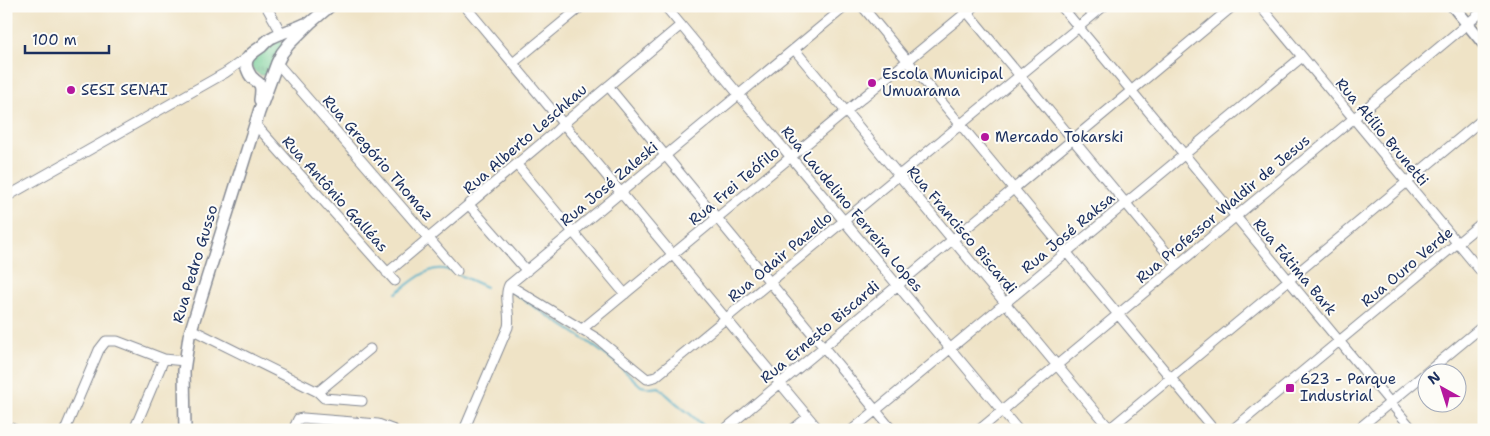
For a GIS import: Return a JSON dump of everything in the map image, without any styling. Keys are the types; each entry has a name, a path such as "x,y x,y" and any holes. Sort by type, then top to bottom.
{"main road":[{"name":"Rua Pedro Gusso","path":"184,430 185,361 191,329 259,112 282,53 310,22 330,6"},
{"path":"1452,6 1484,44"},
{"name":"Rua Pedro Gusso","path":"259,112 261,87 246,66 249,56 271,38 310,22"},
{"path":"282,34 288,37 289,44"},
{"path":"253,77 264,82 271,80"}],"street":[{"path":"266,6 282,34"},
{"path":"465,6 819,430"},
{"path":"513,64 582,6"},
{"name":"Rua Laudelino Ferreira Lopes","path":"665,6 1018,430"},
{"name":"Rua José Zaleski","path":"509,285 846,6"},
{"path":"862,6 1214,430"},
{"name":"Rua Fátima Bark","path":"1061,6 1413,430"},
{"name":"Rua Odair Pazello","path":"581,330 598,339 647,379 658,376 1104,6"},
{"name":"Rua Ernesto Biscardi","path":"724,430 1232,6"},
{"name":"Rua Atílio Brunetti","path":"1260,6 1484,275"},
{"path":"968,8 1020,76 1177,265"},
{"name":"Rua Frei Teófilo","path":"581,330 908,61 968,8"},
{"name":"Rua Professor Waldir de Jesus","path":"979,430 1484,10"},
{"path":"271,38 272,17"},
{"name":"Rua Alberto Leschkau","path":"387,273 681,25"},
{"name":"Rua Francisco Biscardi","path":"794,49 1109,429"},
{"path":"6,197 225,72 249,56"},
{"name":"Rua José Raksa","path":"852,430 1302,57"},
{"name":"Rua Gregório Thomaz","path":"278,62 457,271"},
{"path":"225,72 239,71 253,77"},
{"path":"608,86 892,430"},
{"path":"1109,429 1484,118"},
{"name":"Rua Antônio Galléas","path":"255,124 395,281"},
{"path":"517,165 625,294"},
{"path":"468,205 527,271"},
{"name":"Rua Ouro Verde","path":"1232,430 1484,221"},
{"path":"464,430 508,327 507,293 509,285 581,330"},
{"path":"1358,430 1484,325"},
{"path":"191,329 318,392 324,398 362,401"},
{"path":"65,430 99,350 106,341 117,341 164,359 185,361"},
{"path":"318,392 370,349"},
{"path":"134,430 164,359"},
{"path":"792,430 808,417"},
{"path":"293,430 298,419 303,418 378,424 394,430"},
{"path":"6,426 16,430"}],"green space":[{"path":"279,39 283,45 267,75 257,74 251,66 252,59"}],"waterway":[{"path":"396,293 416,278 430,271 445,269 453,272"},
{"path":"457,274 486,287"},
{"path":"510,291 587,341 615,362 641,386 659,387 709,430"}],"place":[{"name":"Escola Municipal Umuarama","path":"872,83"},
{"name":"SESI SENAI","path":"71,90"},
{"name":"Mercado Tokarski","path":"985,137"},
{"name":"623 - Parque Industrial","path":"1290,388"}]}
